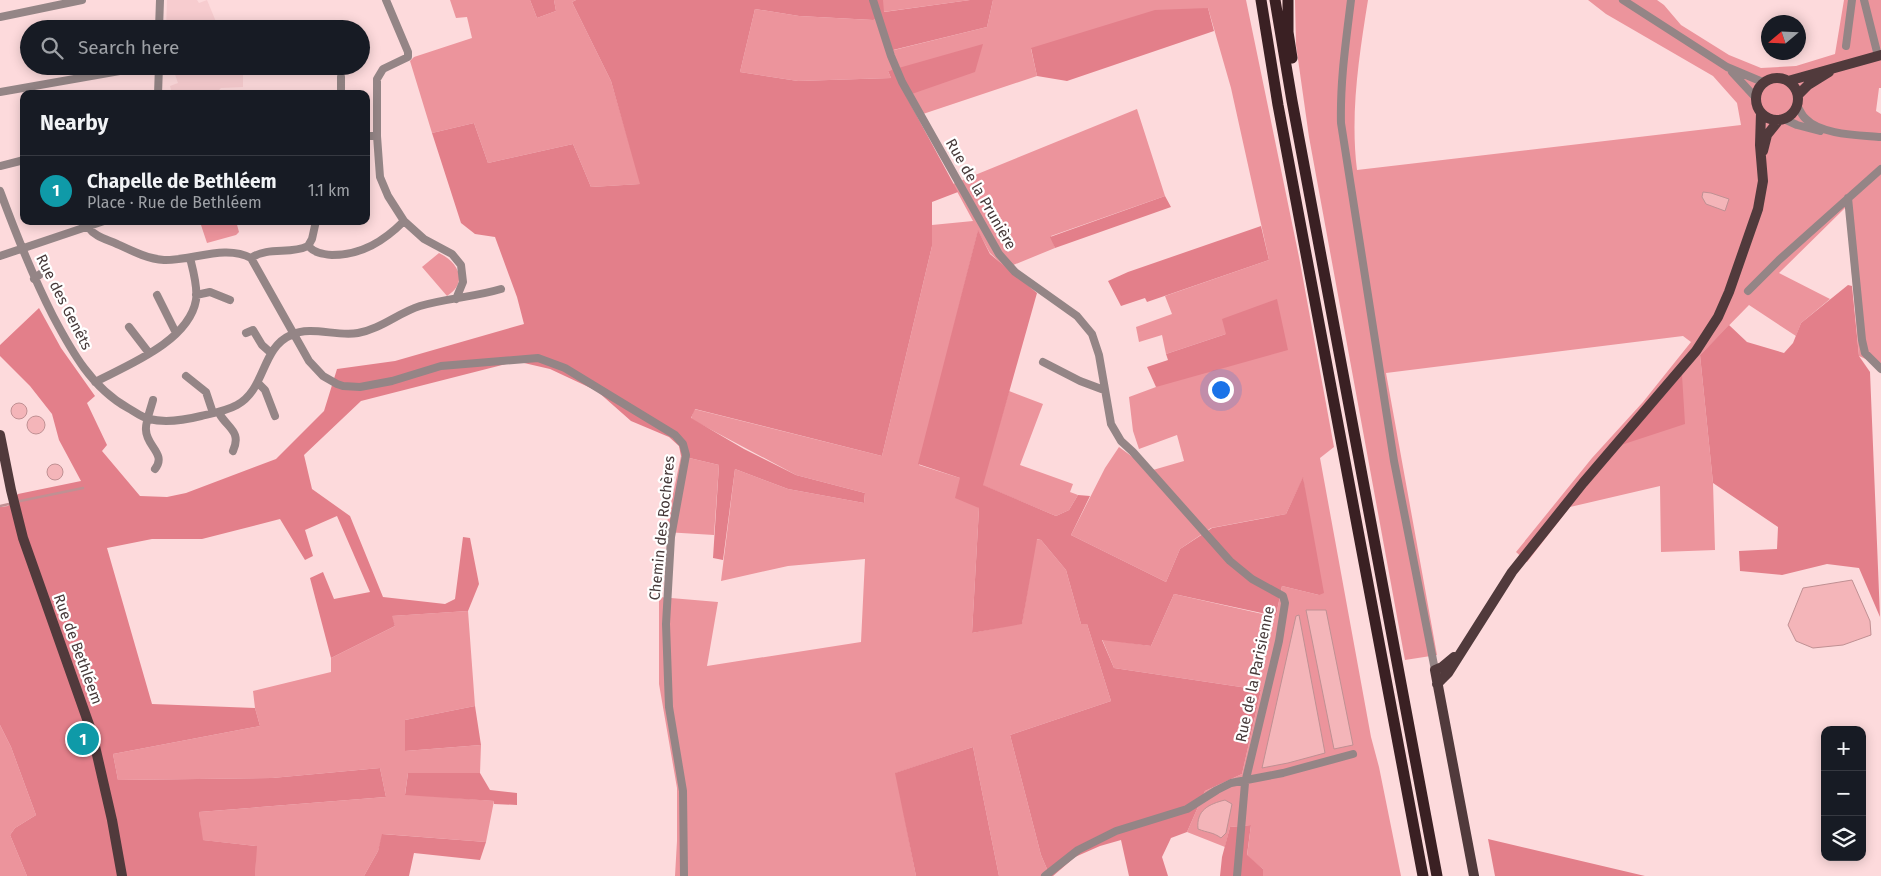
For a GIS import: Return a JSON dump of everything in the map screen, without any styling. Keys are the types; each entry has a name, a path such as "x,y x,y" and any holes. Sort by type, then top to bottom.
{"highway":[{"path":"1253,0 1260,35 1268,47"},
{"path":"1261,0 1268,47 1423,876"},
{"path":"1275,0 1292,101 1437,876"},
{"path":"1288,0 1288,32 1296,85 1292,101"}],"main road":[{"path":"1437,684 1448,673 1512,572 1583,484 1696,351 1718,317 1729,292 1758,209 1763,181 1760,139 1761,113 1756,98 1761,87 1776,78 1788,81 1880,55"},
{"path":"1798,95 1808,85 1837,68"},
{"path":"1762,156 1767,135 1781,120 1794,112 1797,106 1798,95 1788,81"},
{"path":"1761,113 1772,120 1781,120"},
{"name":"Rue de Bethléem","path":"0,435 23,538 92,733 112,820 122,876"},
{"path":"1461,651 1442,667 1435,670 1474,876"}],"street":[{"path":"159,20 160,0"},
{"path":"386,0 408,52 408,57 383,69 377,79 377,136 380,177 388,196 404,221 424,239 452,254 458,260 464,276 456,299"},
{"name":"Rue de la Prunière","path":"872,0 902,82 988,238 998,254 1015,272 1077,316 1092,334 1099,355 1111,424 1121,441 1134,452 1193,520"},
{"path":"1351,0 1342,74 1341,123 1394,461 1435,670"},
{"path":"1623,0 1727,67 1765,83"},
{"path":"1846,46 1852,0"},
{"path":"1864,0 1880,55"},
{"path":"0,17 77,1"},
{"path":"1727,67 1747,86 1756,98"},
{"path":"0,92 97,75"},
{"path":"158,90 159,75"},
{"path":"341,77 341,90"},
{"path":"1797,106 1810,122 1830,131"},
{"path":"1781,120 1817,131 1881,137"},
{"path":"370,136 377,136"},
{"path":"0,165 20,161"},
{"path":"1748,291 1779,260 1881,169"},
{"name":"Rue des Genêts","path":"0,191 34,279 71,350 94,382 118,402 149,419 173,420 216,413 239,404 253,391 271,353 282,340 294,333"},
{"path":"1848,198 1862,340 1865,353 1881,369"},
{"path":"308,246 317,253 325,254 341,255 358,252 379,242 404,221"},
{"path":"0,256 93,225"},
{"path":"102,225 111,242"},
{"path":"88,227 92,233 111,242 148,257 162,260 226,253 242,254 251,258 258,253 272,250 301,249 308,246 312,239 315,225"},
{"path":"94,382 149,353 176,333 192,311 196,295 190,258"},
{"name":"Chemin des Rochères","path":"251,258 309,360 316,369 332,381 343,386 360,387 392,381 441,366 531,357 551,361 565,368 675,435 683,444 686,455 671,537 666,624 669,707 683,790 684,876"},
{"path":"34,279 43,272"},
{"path":"294,333 305,331 349,334 363,332 384,325 418,307 483,295 502,288"},
{"path":"196,295 210,292 230,300"},
{"path":"157,295 176,333"},
{"path":"129,327 149,353"},
{"path":"246,333 253,330 262,345 271,353"},
{"path":"1043,362 1080,381 1104,390"},
{"path":"186,376 206,392 216,413 236,436 237,443 233,451"},
{"path":"258,383 265,390 275,416"},
{"path":"153,400 145,429 148,440 158,454 158,465 155,469"},
{"name":"Rue de la Parisienne","path":"1193,520 1240,571 1283,596 1285,603 1279,640 1247,779 1237,876"},
{"path":"1045,876 1078,850 1116,831 1186,809 1231,783 1284,773 1353,754"}],"shaded area":[{"path":"167,0 197,0 199,3 207,0 215,20 166,20"},
{"path":"450,0 530,0 537,18 556,11 554,0 576,0 572,2 611,81 641,184 591,187 573,144 488,163 474,123 432,133 410,61 414,57 472,38 467,17 456,18"},
{"path":"530,0 554,0 556,11 537,18"},
{"path":"576,0 883,0 884,12 970,0 993,0 987,27 893,50 882,18 873,20 799,16 755,9 740,72 798,81 891,78 888,71 983,44 975,72 906,96 958,192 932,202 932,246 882,456 695,409 691,418 744,449 796,475 865,493 864,503 788,489 735,469 723,560 713,558 719,465 681,456 679,446 669,437 631,421 597,391 550,369 524,363 510,363 361,401 304,455 312,489 350,516 383,597 445,604 455,599 463,537 470,538 479,584 468,611 392,616 395,626 331,658 310,578 323,572 334,599 370,592 337,516 305,530 313,556 305,560 280,519 202,539 152,539 107,548 152,704 255,708 260,726 113,754 118,780 272,778 380,768 386,797 199,812 203,840 257,846 255,876 27,876 10,835 15,828 36,815 11,747 0,725 0,507 8,506 18,494 81,481 59,440 52,414 30,386 0,356 0,345 39,308 61,348 95,396 87,403 107,445 102,451 140,496 167,497 186,493 276,459 324,411 337,369 395,361 524,324 517,297 495,237 475,234 461,223 432,133 474,123 488,163 573,144 591,187 640,184 611,81 572,2"},
{"path":"883,0 970,0 883,12"},
{"path":"993,0 1246,0 1299,257 1334,447 1320,458 1371,737 1401,876 1263,876 1263,869 1247,856 1251,825 1230,827 1225,847 1187,832 1205,791 1242,774 1261,690 1114,668 1102,639 1151,646 1174,594 1276,616 1282,586 1319,595 1303,478 1286,514 1211,528 1180,549 1166,582 1071,535 1105,468 1119,447 1134,458 1146,472 1184,461 1177,435 1139,449 1133,431 1129,397 1156,387 1226,334 1166,354 1162,335 1139,342 1136,327 1172,314 1165,296 1269,260 1231,88 1208,8 1031,49 1037,76 917,116 900,69 888,71 891,78 798,81 740,72 755,9 799,16 873,20 882,18 894,50 987,27"},
{"path":"1295,0 1368,0 1355,106 1354,128 1357,170 1741,125 1737,103 1713,76 1606,14 1588,0 1657,0 1664,5 1681,25 1729,55 1761,68 1796,66 1835,54 1844,0 1881,0 1881,88 1879,88 1876,111 1881,114 1881,366 1859,356 1846,207 1779,273 1830,299 1801,323 1796,336 1749,305 1700,355 1713,483 1715,550 1661,552 1660,486 1570,507 1527,562 1516,552 1592,458 1643,402 1691,342 1683,336 1386,373 1437,655 1405,660 1309,137 1296,45"},
{"path":"1208,8 1214,31 1067,81 1037,76 1031,48 1155,10"},
{"path":"175,75 243,75 243,87 221,88 219,90 171,90 170,86 178,83"},
{"path":"1137,109 1165,196 1051,236 1055,248 1006,268 990,253 978,231 919,465 960,478 979,508 972,633 1022,623 1036,539 1041,540 1066,570 1081,624 1087,624 1111,701 1010,735 1041,855 1050,876 999,876 973,747 896,773 916,876 675,876 677,788 659,684 659,597 718,602 707,666 861,642 865,559 788,566 721,581 735,469 788,489 864,503 865,493 796,475 691,419 694,409 882,456 932,246 932,225 973,221 953,184"},
{"path":"1703,192 1729,199 1725,211 1706,204 1702,197"},
{"path":"1165,196 1171,207 1055,248 1050,237"},
{"path":"201,225 237,225 239,232 236,235 207,243"},
{"path":"1261,226 1269,260 1147,302 1145,298 1121,306 1108,281 1128,272"},
{"path":"978,230 990,254 1037,293 983,485 1056,516 1069,510 1078,495 1090,496 1071,535 1166,582 1180,549 1212,528 1286,514 1303,477 1324,593 1319,595 1282,586 1276,616 1174,594 1151,646 1102,640 1114,668 1261,690 1242,774 1205,791 1187,832 1171,838 1162,857 1168,876 1129,876 1121,840 1100,846 1075,857 1053,876 1050,876 1041,855 1010,735 1111,701 1087,624 1081,624 1066,570 1041,540 1037,539 1022,624 972,633 979,508 955,498 960,478 918,464"},
{"path":"439,253 456,267 458,273 458,285 447,296 422,267"},
{"path":"1848,285 1852,286 1859,356 1870,372 1880,617 1859,568 1827,564 1782,575 1740,571 1739,551 1777,549 1778,527 1713,483 1700,355 1729,325 1747,342 1784,353 1793,343 1801,323"},
{"path":"1277,299 1288,350 1156,387 1147,367 1168,360 1166,354 1226,334 1222,319"},
{"path":"1682,375 1685,424 1621,445"},
{"path":"1009,391 1043,404 1020,465 1073,484 1070,492 1078,495 1069,510 1056,516 982,485"},
{"path":"19,403 25,405 27,411 25,417 19,419 13,417 11,411 13,405"},
{"path":"36,416 42,419 45,425 42,431 36,434 30,431 27,425 30,419"},
{"path":"681,456 719,465 714,535 665,532"},
{"path":"55,464 63,472 55,480 47,472"},
{"path":"1852,580 1870,621 1871,635 1843,645 1813,648 1796,641 1788,625 1803,588"},
{"path":"1306,610 1326,610 1353,745 1334,749"},
{"path":"468,611 475,706 405,720 405,751 481,745 480,773 408,773 405,794 494,801 486,842 383,834 378,851 364,876 255,876 256,846 202,840 199,812 386,797 380,768 272,778 118,780 113,754 260,726 253,691 331,672 331,658 395,626 391,616"},
{"path":"1299,615 1325,753 1262,768 1296,616"},
{"path":"475,706 481,745 405,751 405,720"},
{"path":"0,725 11,747 36,815 15,828 10,835 27,876 0,876"},
{"path":"973,747 999,876 916,876 895,773"},
{"path":"408,773 480,773 490,790 517,793 517,805 494,804 494,801 405,795"},
{"path":"1225,800 1232,804 1226,833 1221,838 1198,829 1201,813 1209,806"},
{"path":"1251,825 1247,855 1263,869 1263,876 1220,876 1222,857 1230,827"},
{"path":"382,834 486,842 480,860 414,853 409,876 364,876 378,851"},
{"path":"1488,839 1645,876 1495,876"}],"waterway":[{"path":"20,501 83,488"},
{"path":"0,506 9,504"}],"place":[{"name":"Chapelle de Bethléem","path":"83,739"}]}
